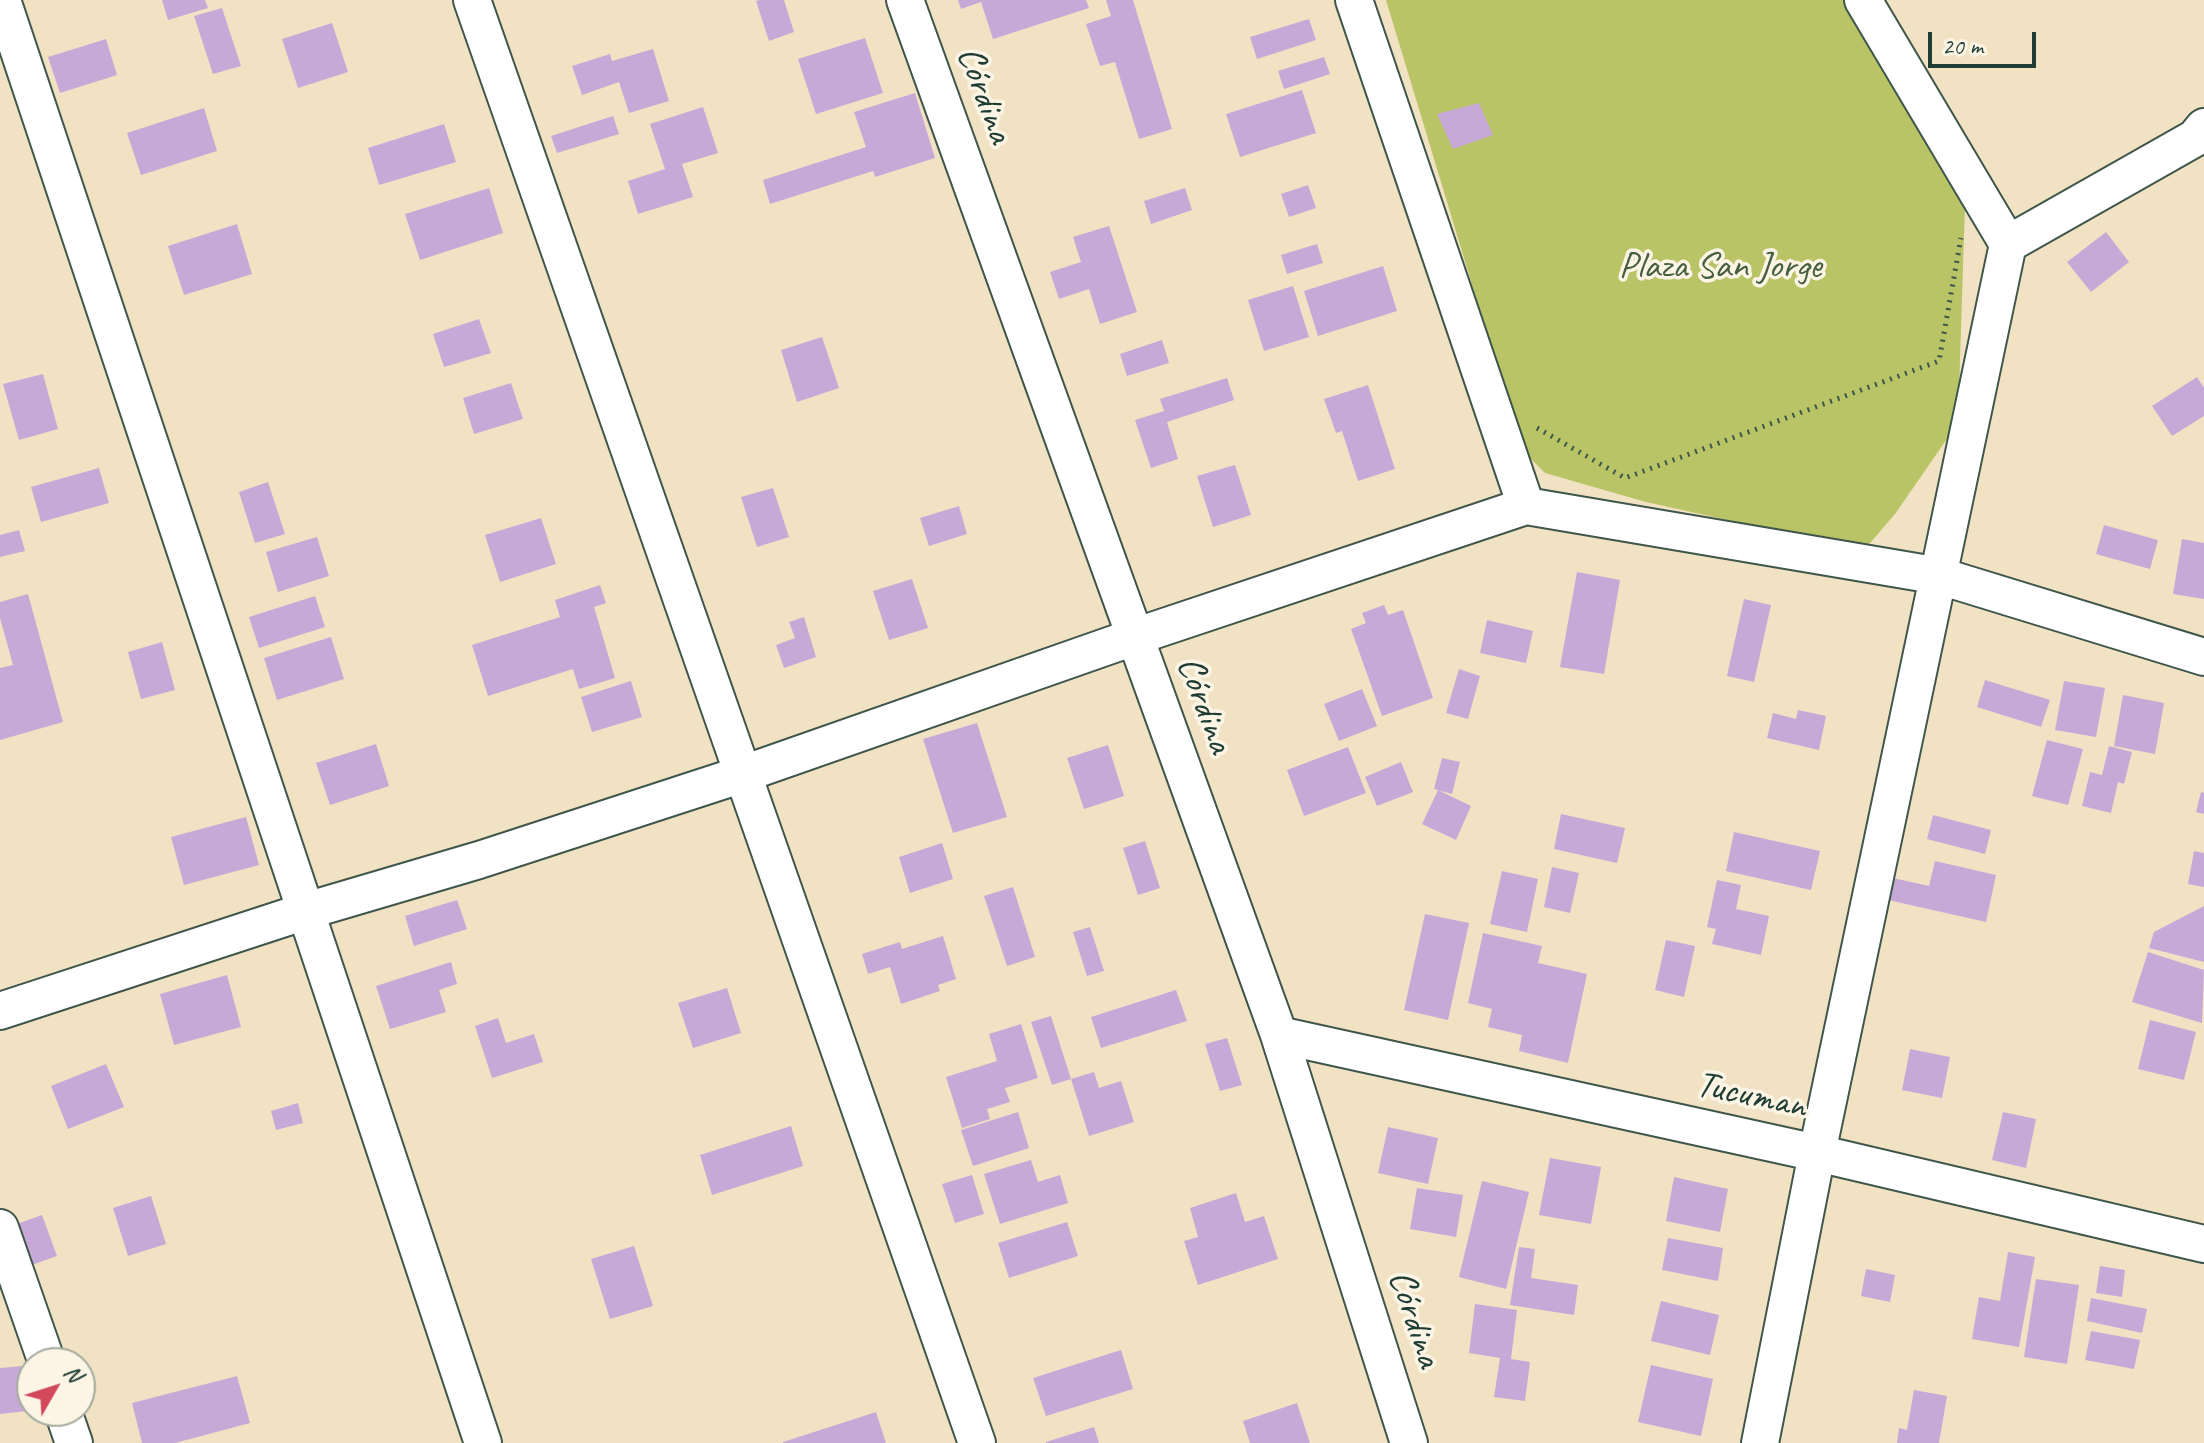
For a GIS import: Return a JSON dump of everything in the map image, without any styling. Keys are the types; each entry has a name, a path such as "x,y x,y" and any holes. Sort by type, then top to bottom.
{"street":[{"path":"2,0 483,1443"},
{"path":"472,0 977,1443"},
{"name":"Córdina","path":"905,0 1279,1035 1409,1443"},
{"path":"1354,0 1526,506"},
{"path":"1760,1443 1817,1153 2008,244 1863,0"},
{"path":"2008,244 2195,138 2204,127"},
{"path":"0,1011 743,774 1134,637 1526,506 1940,576 2204,657"},
{"name":"Tucuman","path":"1279,1035 1817,1153 2204,1244"},
{"path":"0,1228 41,1347"}],"path":[{"path":"1525,421 1625,478 1939,361 1962,243 1958,229"}],"green space":[{"name":"Plaza San Jorge","path":"1386,0 1843,0 1965,204 1958,423 1895,514 1864,550 1646,502 1545,473 1522,450"}],"building":[{"path":"162,0 205,0 208,8 168,20"},
{"path":"784,0 794,32 769,41 756,1"},
{"path":"958,0 1086,0 1089,8 993,39 981,2 961,9"},
{"path":"1106,0 1133,0 1172,129 1139,139 1115,62 1100,66 1086,24 1111,16"},
{"path":"222,8 241,66 213,74 194,16"},
{"path":"1309,19 1316,40 1257,59 1250,37"},
{"path":"332,23 348,72 298,88 282,39"},
{"path":"865,38 883,93 816,114 798,59"},
{"path":"106,39 117,75 60,93 48,57"},
{"path":"653,49 669,101 629,113 619,82 582,95 572,66 610,54 612,61"},
{"path":"1324,57 1330,74 1284,89 1278,71"},
{"path":"1302,90 1316,133 1240,157 1226,114"},
{"path":"915,93 935,158 875,177 873,171 770,204 763,180 866,147 854,112"},
{"path":"1479,103 1493,135 1453,149 1437,114"},
{"path":"703,107 718,153 682,164 693,197 638,214 628,181 665,169 650,124"},
{"path":"204,108 217,151 141,175 127,133"},
{"path":"613,116 619,134 557,153 551,136"},
{"path":"444,124 456,162 379,185 368,148"},
{"path":"1308,185 1316,208 1289,217 1281,194"},
{"path":"489,188 503,233 420,260 405,214"},
{"path":"1185,188 1192,210 1151,224 1144,201"},
{"path":"237,224 252,274 184,295 168,246"},
{"path":"1109,226 1137,312 1100,324 1089,289 1059,299 1050,272 1081,262 1073,237"},
{"path":"2106,232 2129,262 2091,292 2067,262"},
{"path":"1317,244 1323,263 1287,274 1281,255"},
{"path":"1383,266 1397,311 1318,336 1304,291"},
{"path":"1293,286 1309,337 1264,351 1248,300"},
{"path":"479,319 491,353 444,367 433,334"},
{"path":"822,337 839,388 797,402 781,350"},
{"path":"1162,340 1169,363 1127,376 1120,354"},
{"path":"43,374 58,429 19,440 3,384"},
{"path":"2197,377 2204,388 2204,416 2172,436 2152,406"},
{"path":"1227,378 1234,400 1167,422 1178,459 1151,468 1135,420 1164,411 1160,399"},
{"path":"511,383 523,419 474,434 463,398"},
{"path":"1368,385 1395,469 1358,481 1342,431 1336,433 1324,399"},
{"path":"1235,465 1251,515 1213,527 1197,476"},
{"path":"99,468 109,503 41,522 31,487"},
{"path":"268,482 285,534 255,543 239,492"},
{"path":"773,488 789,537 757,547 741,497"},
{"path":"959,506 967,534 929,546 920,518"},
{"path":"541,518 556,564 500,582 485,535"},
{"path":"2104,525 2158,540 2150,569 2096,554"},
{"path":"19,530 25,551 0,557 0,535"},
{"path":"317,537 329,576 278,592 266,552"},
{"path":"2182,539 2204,543 2204,599 2173,594"},
{"path":"1577,572 1620,580 1604,674 1560,667"},
{"path":"912,579 928,628 889,640 873,591"},
{"path":"600,585 606,603 594,607 615,678 579,689 573,669 488,696 472,645 560,617 555,600"},
{"path":"28,594 63,722 0,740 0,668 13,665 0,618 0,602"},
{"path":"315,596 325,627 259,648 249,617"},
{"path":"1744,599 1771,605 1754,682 1727,676"},
{"path":"1384,605 1388,615 1403,610 1433,698 1382,716 1351,629 1366,623 1362,613"},
{"path":"804,617 816,657 784,668 776,645 795,638 789,622"},
{"path":"1487,620 1533,631 1526,663 1480,653"},
{"path":"331,637 344,679 277,700 264,658"},
{"path":"162,642 175,690 141,699 128,652"},
{"path":"1459,669 1480,676 1468,719 1446,713"},
{"path":"1985,680 2050,700 2041,727 1977,707"},
{"path":"631,681 642,717 592,732 581,697"},
{"path":"2064,681 2105,688 2096,737 2055,730"},
{"path":"1362,689 1377,726 1339,741 1324,704"},
{"path":"2123,695 2164,703 2155,754 2114,746"},
{"path":"1798,710 1826,716 1819,750 1767,738 1773,713 1796,719"},
{"path":"977,723 1007,817 953,833 923,739"},
{"path":"2047,740 2083,749 2068,805 2032,796"},
{"path":"376,744 389,786 330,805 316,763"},
{"path":"1108,745 1124,796 1084,809 1067,758"},
{"path":"2109,746 2132,752 2124,784 2118,782 2111,813 2082,806 2090,772 2102,775"},
{"path":"1348,747 1366,793 1304,816 1287,770"},
{"path":"1442,758 1460,762 1452,794 1434,789"},
{"path":"1401,762 1413,792 1377,806 1365,777"},
{"path":"1438,790 1471,806 1456,840 1422,824"},
{"path":"2201,792 2204,793 2204,814 2196,812"},
{"path":"1561,814 1625,828 1617,863 1554,849"},
{"path":"1933,815 1991,830 1985,854 1927,839"},
{"path":"246,817 259,865 184,885 171,837"},
{"path":"1734,832 1820,851 1811,890 1726,871"},
{"path":"1145,841 1160,888 1138,895 1123,848"},
{"path":"942,843 953,879 910,893 899,857"},
{"path":"2194,851 2204,853 2204,887 2188,884"},
{"path":"1935,861 1996,875 1986,922 1888,900 1893,878 1929,886"},
{"path":"1552,867 1579,873 1570,913 1544,907"},
{"path":"1502,871 1538,879 1527,932 1490,924"},
{"path":"1717,880 1741,885 1736,909 1769,916 1761,955 1712,944 1716,929 1707,927"},
{"path":"1013,887 1035,957 1007,966 984,896"},
{"path":"457,900 467,929 414,946 405,916"},
{"path":"2204,906 2204,962 2149,948 2154,932"},
{"path":"1425,914 1469,923 1448,1020 1404,1010"},
{"path":"1090,927 1104,971 1087,976 1073,932"},
{"path":"1483,933 1542,946 1538,963 1587,974 1568,1063 1519,1051 1522,1035 1488,1027 1492,1009 1468,1003"},
{"path":"943,936 956,979 938,985 940,991 901,1004 890,967 868,974 862,954 900,942 902,949"},
{"path":"1666,940 1695,946 1684,997 1655,990"},
{"path":"2148,952 2204,970 2202,1023 2132,1002"},
{"path":"451,962 457,984 439,990 446,1012 390,1029 376,986"},
{"path":"227,975 241,1027 174,1045 160,994"},
{"path":"727,988 741,1033 693,1048 678,1003"},
{"path":"1176,990 1187,1021 1101,1048 1091,1017"},
{"path":"1051,1016 1071,1079 1052,1085 1031,1022"},
{"path":"498,1018 506,1043 534,1034 543,1062 492,1078 475,1026"},
{"path":"2150,1020 2196,1032 2184,1080 2138,1069"},
{"path":"1021,1024 1038,1078 1005,1088 1010,1102 987,1109 990,1119 962,1128 946,1077 997,1061 989,1034"},
{"path":"1227,1038 1242,1085 1220,1091 1205,1044"},
{"path":"1910,1049 1950,1057 1942,1098 1902,1090"},
{"path":"106,1064 124,1107 68,1129 51,1086"},
{"path":"1094,1072 1099,1088 1121,1081 1134,1122 1089,1136 1071,1079"},
{"path":"298,1103 303,1123 276,1130 271,1111"},
{"path":"1018,1112 1029,1148 973,1166 961,1130"},
{"path":"2003,1112 2036,1119 2026,1168 1992,1160"},
{"path":"791,1126 803,1166 712,1195 700,1155"},
{"path":"1388,1127 1438,1138 1428,1184 1378,1173"},
{"path":"1550,1158 1601,1167 1591,1224 1539,1215"},
{"path":"1031,1160 1038,1182 1060,1175 1068,1203 1000,1224 984,1174"},
{"path":"972,1175 984,1214 955,1223 942,1184"},
{"path":"1674,1177 1728,1189 1720,1232 1666,1221"},
{"path":"1482,1181 1529,1192 1506,1289 1459,1277"},
{"path":"1417,1188 1463,1195 1456,1237 1410,1229"},
{"path":"1236,1193 1245,1222 1264,1216 1278,1259 1198,1285 1184,1241 1198,1237 1190,1208"},
{"path":"151,1196 166,1244 128,1256 113,1208"},
{"path":"42,1215 57,1256 29,1266 14,1225"},
{"path":"1067,1222 1078,1256 1009,1278 998,1243"},
{"path":"1668,1238 1723,1248 1718,1281 1662,1270"},
{"path":"634,1246 653,1306 610,1319 591,1259"},
{"path":"1519,1247 1535,1249 1531,1278 1578,1285 1574,1315 1510,1305"},
{"path":"2008,1252 2035,1257 2019,1347 1972,1339 1979,1297 2000,1301"},
{"path":"2100,1266 2125,1270 2122,1297 2096,1293"},
{"path":"1866,1269 1895,1275 1890,1302 1861,1296"},
{"path":"2036,1279 2079,1285 2067,1364 2024,1357"},
{"path":"2091,1298 2147,1309 2142,1333 2087,1321"},
{"path":"1661,1301 1719,1315 1710,1355 1651,1341"},
{"path":"1475,1304 1517,1310 1511,1359 1530,1362 1525,1401 1494,1397 1500,1358 1469,1353"},
{"path":"2091,1331 2140,1340 2134,1369 2085,1360"},
{"path":"1121,1350 1133,1389 1046,1416 1033,1378"},
{"path":"1651,1365 1713,1379 1701,1436 1638,1422"},
{"path":"16,1367 16,1412 0,1414 0,1368"},
{"path":"237,1376 250,1423 175,1443 142,1443 132,1403"},
{"path":"1914,1390 1947,1396 1939,1443 1897,1443 1899,1428 1907,1430"},
{"path":"1297,1403 1310,1443 1250,1443 1243,1421"},
{"path":"876,1412 886,1443 783,1443 783,1442"},
{"path":"1094,1427 1099,1443 1046,1443 1046,1442"}]}
